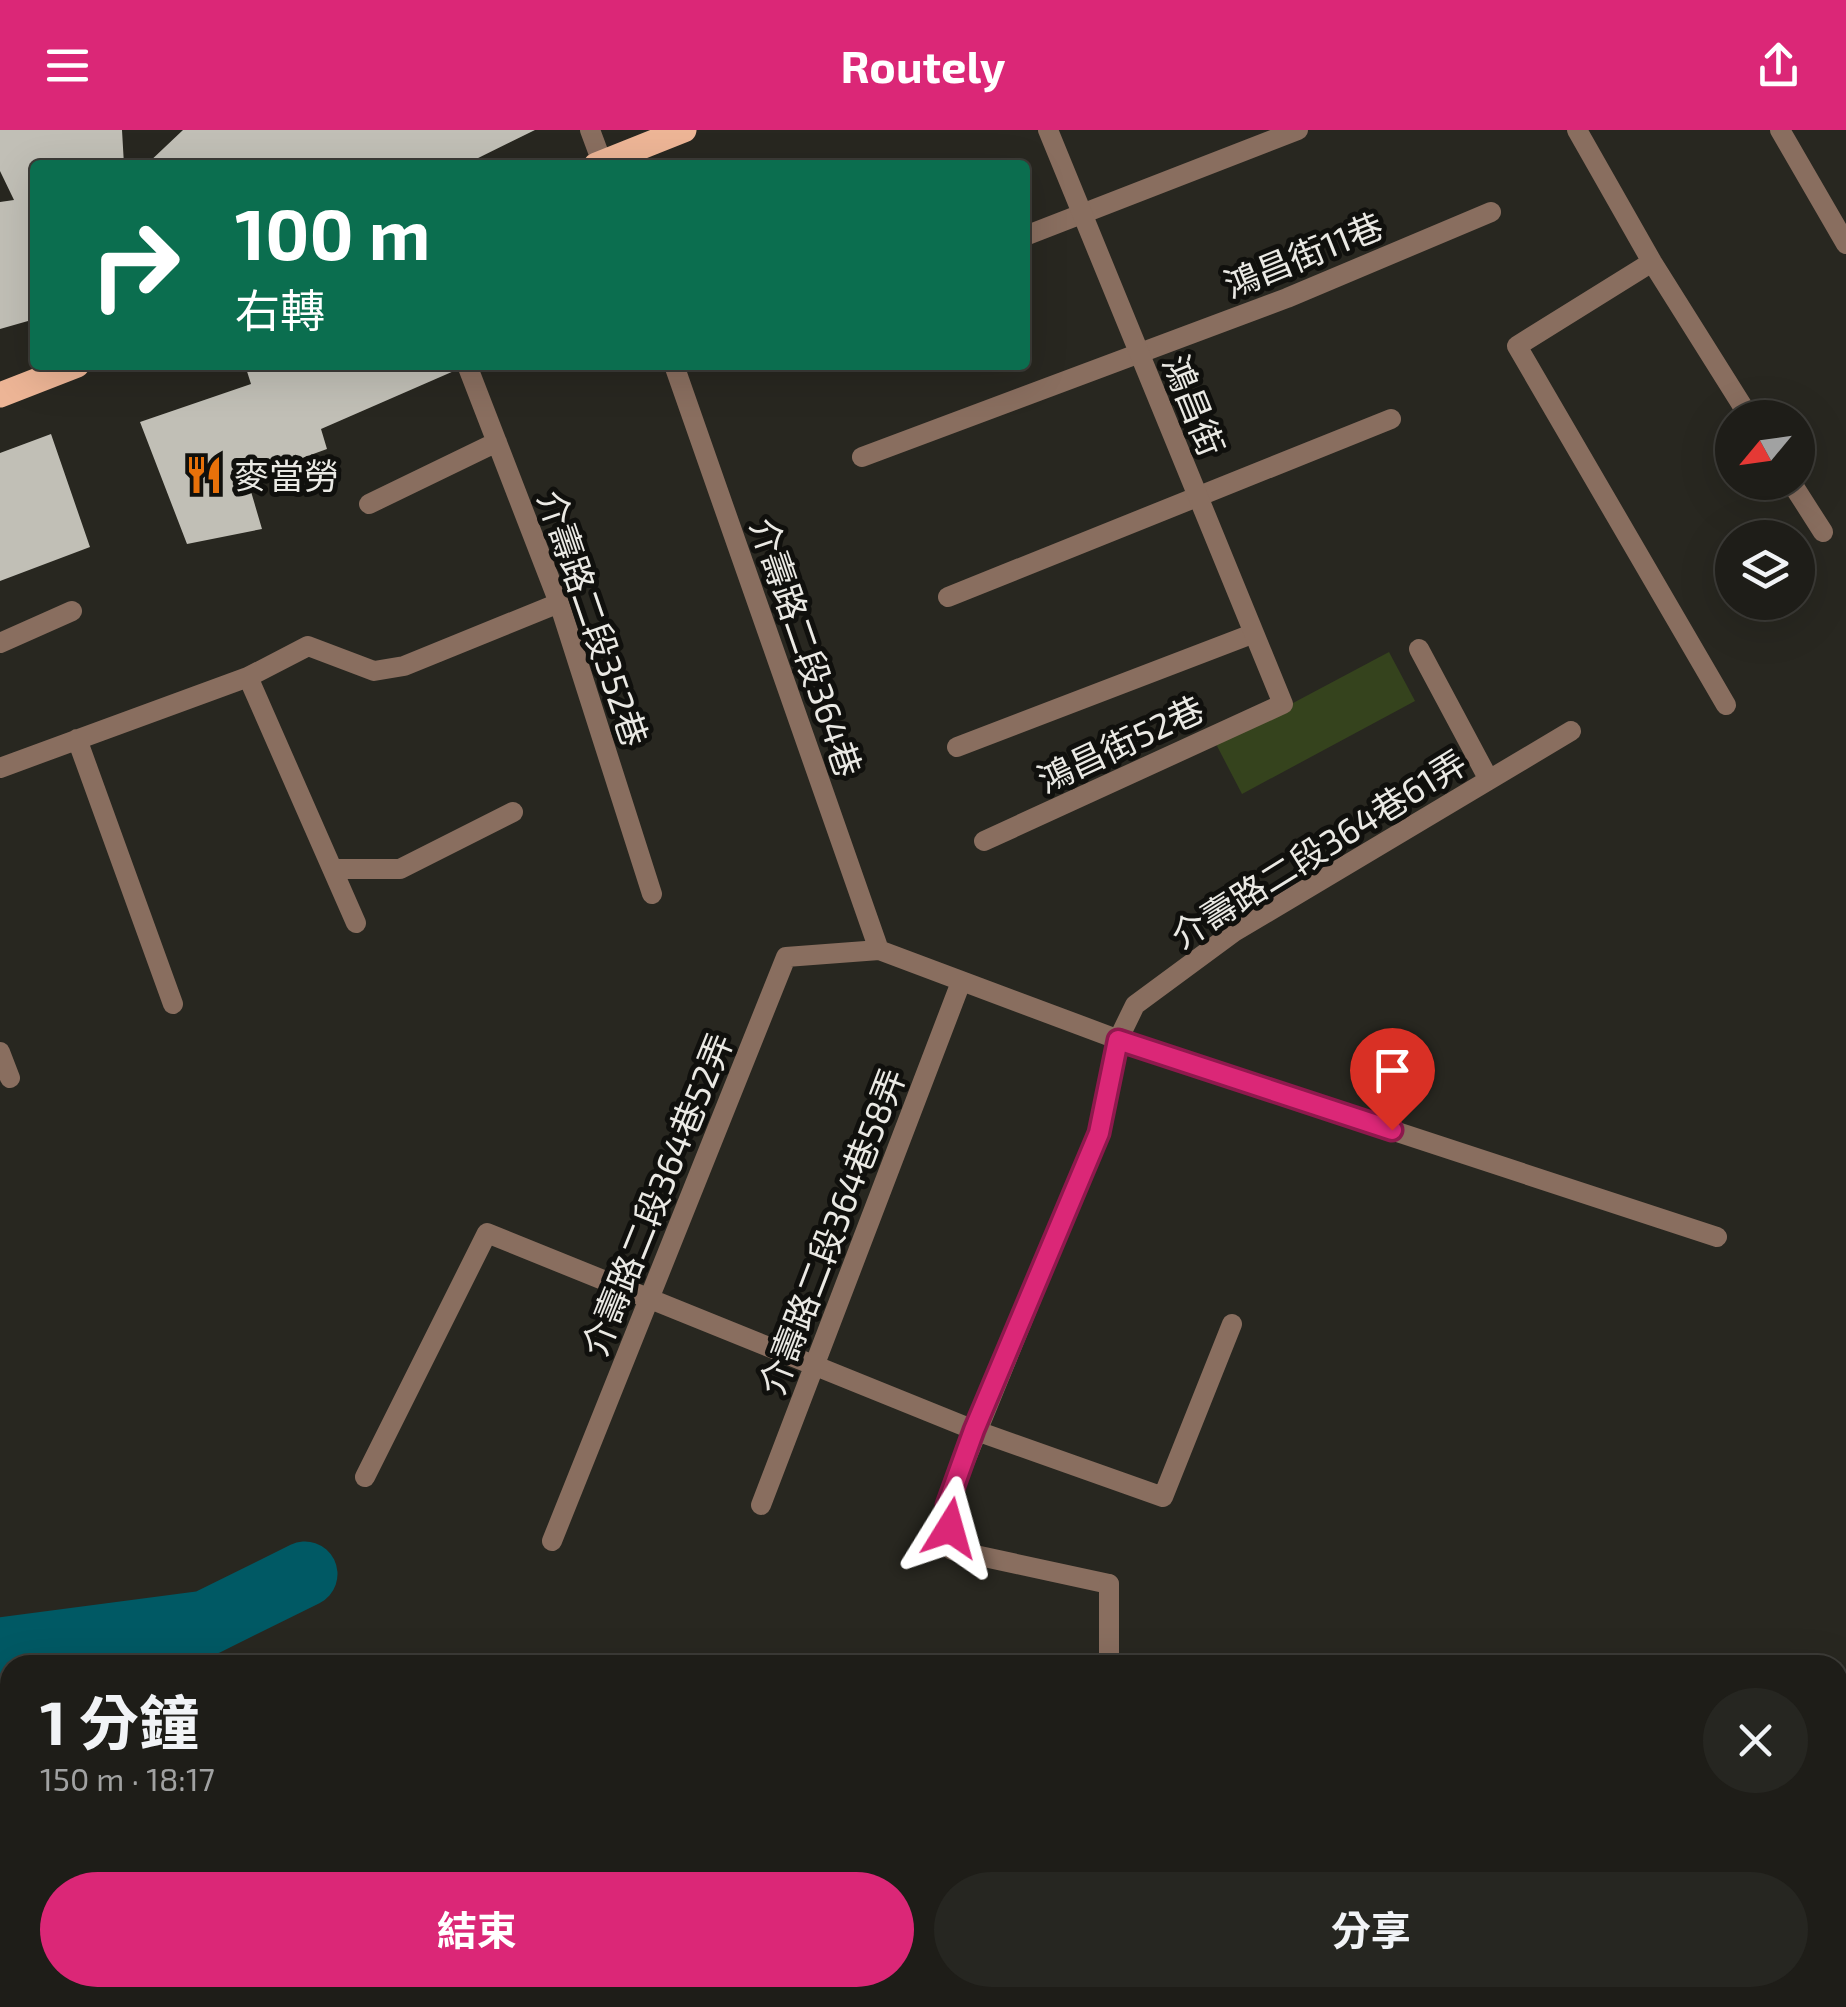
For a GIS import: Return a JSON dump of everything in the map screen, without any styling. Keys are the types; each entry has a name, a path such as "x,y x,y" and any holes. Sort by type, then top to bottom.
{"main road":[{"path":"611,160 684,130"},
{"path":"0,394 64,370"}],"street":[{"path":"590,130 600,160"},
{"name":"鴻昌街","path":"1048,130 1283,704"},
{"path":"1030,234 1298,130"},
{"path":"1577,130 1652,262 1739,400"},
{"path":"1780,130 1846,244"},
{"name":"鴻昌街11巷","path":"862,457 1287,298 1491,212"},
{"path":"1652,262 1517,346 1726,705"},
{"name":"介壽路二段352巷","path":"469,370 559,602 652,894"},
{"name":"介壽路二段364巷","path":"676,370 879,950"},
{"path":"948,596 1391,419"},
{"path":"369,504 497,442"},
{"path":"1802,500 1822,532"},
{"path":"0,768 248,677 308,646 374,671 404,666 559,602"},
{"path":"0,643 72,612"},
{"path":"956,746 1252,634"},
{"path":"1419,648 1489,780"},
{"path":"248,677 356,923"},
{"name":"鴻昌街52巷","path":"984,841 1283,704"},
{"name":"介壽路二段364巷61弄","path":"1118,1040 1135,1005 1234,932 1571,732"},
{"path":"77,738 173,1004"},
{"path":"332,870 400,869 512,812"},
{"path":"879,950 1118,1040 1717,1237"},
{"name":"介壽路二段364巷52弄","path":"552,1541 786,957 879,950"},
{"name":"介壽路二段364巷58弄","path":"761,1504 961,982"},
{"path":"1110,1655 1109,1584 952,1550 947,1505 974,1430 1099,1133 1118,1040"},
{"path":"0,1052 10,1078"},
{"path":"365,1477 487,1233 974,1430 1163,1497 1232,1324"}],"green space":[{"path":"1389,652 1415,701 1242,794 1216,744"}],"building":[{"path":"0,130 122,130 124,160 30,160 30,320 0,329 0,202 14,200 0,171"},
{"path":"183,130 535,130 474,160 151,160"},
{"path":"247,370 454,370 321,429 327,449 247,478 262,529 187,544 140,422 251,384"},
{"path":"51,434 90,547 0,581 0,453"}],"waterway":[{"path":"0,1650 206,1623 305,1574"}],"place":[{"name":"麥當勞","path":"204,475"}],"route":[{"path":"950,1528 947,1505 974,1430 1099,1133 1118,1040 1392,1130"}]}
